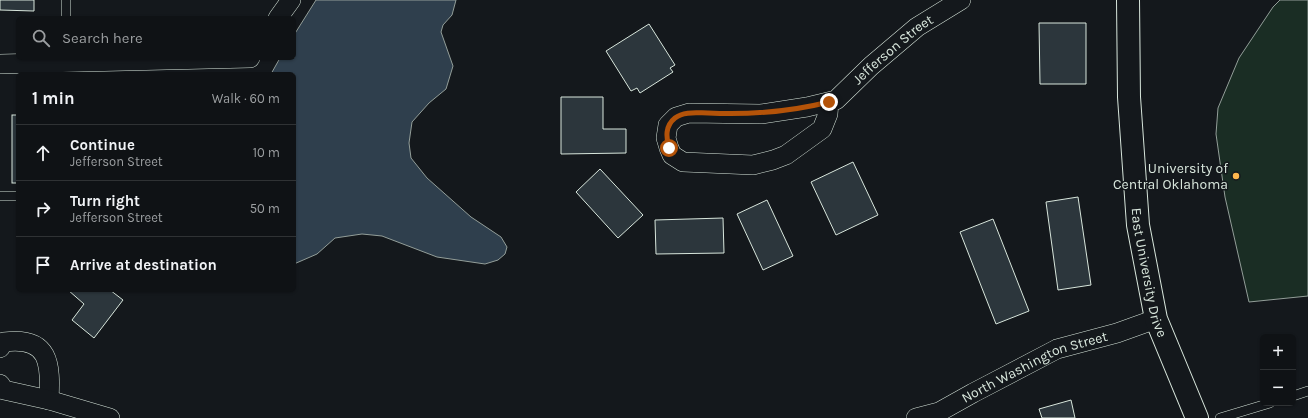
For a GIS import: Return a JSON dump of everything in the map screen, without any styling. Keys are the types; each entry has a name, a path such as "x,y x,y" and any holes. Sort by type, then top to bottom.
{"street":[{"path":"279,16 291,0"},
{"name":"Jefferson Street","path":"829,102 828,114 822,129 786,155 753,165 683,162 672,155 666,138 668,125 676,117 689,113 761,114 807,107 836,100 871,66 917,27 961,0"},
{"name":"East University Drive","path":"1128,0 1129,97 1138,226 1156,319 1197,418"},
{"path":"0,64 33,69 69,64 213,60"},
{"name":"North Washington Street","path":"916,418 939,412 1057,349 1117,333 1156,319"},
{"path":"0,348 4,342 21,340 37,347 48,362 50,373 49,400"},
{"path":"0,384 4,390 49,400 110,418"}],"lane":[{"path":"66,0 66,16"},
{"path":"0,196 16,196"},
{"path":"1296,395 1308,392"},
{"path":"1220,418 1260,406"}],"green space":[{"path":"1280,0 1308,0 1308,296 1249,302 1225,197 1216,134 1218,108 1239,58 1273,7"}],"water":[{"path":"316,0 456,0 452,15 443,25 441,32 453,66 446,89 429,103 412,122 409,143 411,158 427,178 471,217 501,237 507,247 505,254 498,260 485,264 437,257 382,236 362,234 335,238 317,254 296,263 296,72 272,72 279,60 296,60 296,32"}],"building":[{"path":"0,0 34,0 34,11 0,10"},
{"path":"1039,23 1086,23 1086,84 1040,84"},
{"path":"649,24 675,65 670,68 673,72 640,93 637,88 631,91 606,51"},
{"path":"561,97 603,97 603,129 626,129 626,153 561,154"},
{"path":"12,115 16,115 16,183 12,183"},
{"path":"853,162 878,215 836,235 811,182"},
{"path":"600,169 643,215 618,238 576,192"},
{"path":"1078,197 1091,285 1058,290 1046,202"},
{"path":"767,200 793,256 763,270 737,214"},
{"path":"723,218 724,253 656,254 655,220"},
{"path":"993,219 1029,311 996,324 960,232"},
{"path":"70,292 113,292 123,300 94,338 72,320 84,304"},
{"path":"1071,400 1075,418 1042,418 1039,409"}],"place":[{"name":"University of Central Oklahoma","path":"1236,176"}],"route":[{"path":"669,148 666,138 668,125 676,117 689,113 761,114 829,102"}]}
